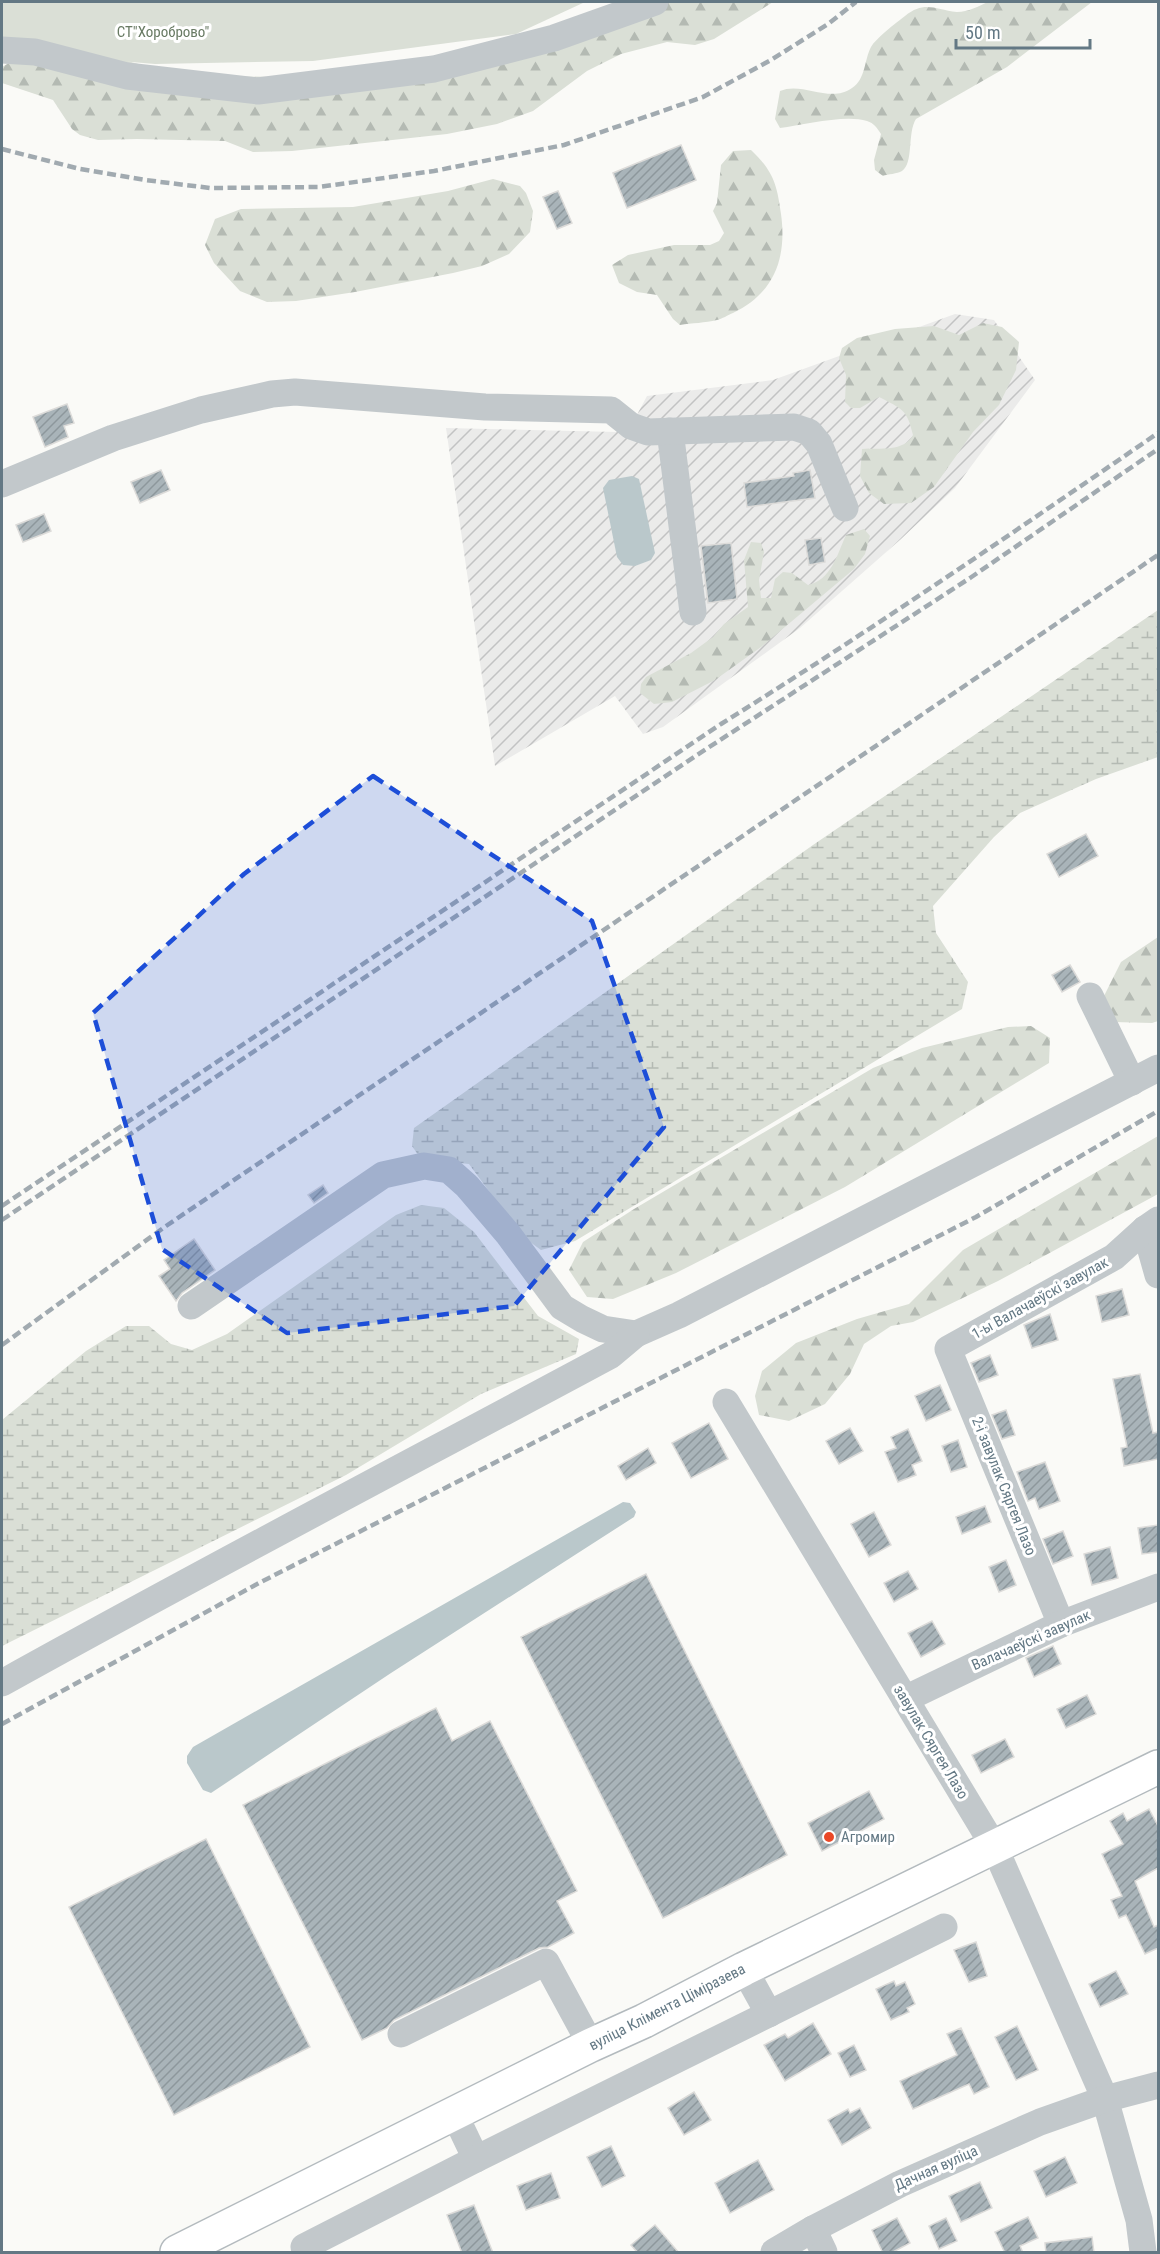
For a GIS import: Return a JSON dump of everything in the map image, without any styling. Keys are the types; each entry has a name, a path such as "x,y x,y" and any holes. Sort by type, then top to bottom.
{"main road":[{"name":"вуліца Клімента Ціміразева","path":"177,2253 744,1969 1158,1767"}],"street":[{"path":"2,50 35,52 127,76 258,91 434,69 554,38 654,2"},
{"path":"2,484 113,438 201,410 249,397 295,392 485,407 611,410 631,426 648,432 794,428 809,432 819,444 845,508"},
{"path":"670,431 693,612"},
{"path":"1090,996 1132,1082"},
{"path":"2,1683 164,1592 380,1480 611,1355 636,1334 680,1315 1158,1068"},
{"path":"191,1306 383,1175 424,1166 449,1170 467,1186 508,1234 562,1307 603,1329 636,1334"},
{"path":"1152,1225 1158,1275"},
{"name":"1-ы Валачаеўскі завулак","path":"948,1349 1114,1257 1152,1225"},
{"name":"2-і завулак Сяргея Лазо","path":"948,1349 1061,1624"},
{"name":"завулак Сяргея Лазо","path":"726,1402 995,1848 1105,2099 1139,2220 1143,2253"},
{"name":"Валачаеўскі завулак","path":"905,1699 1061,1624 1158,1587"},
{"path":"304,2247 944,1927"},
{"path":"401,2034 546,1962 591,2046"},
{"path":"744,1969 769,2014"},
{"name":"Дачная вуліца","path":"774,2253 819,2241 900,2184 1040,2121 1105,2099 1158,2085"},
{"path":"454,2113 476,2159"}],"highlighted area":[{"path":"373,776 592,921 664,1127 514,1306 287,1333 162,1249 93,1013 244,874"}],"shaded area":[{"path":"955,314 994,320 1035,380 955,488 800,628 663,727 643,734 615,696 495,766 446,428 617,432 631,426 647,396 773,380"},
{"path":"632,476 639,479 655,553 651,560 635,566 623,565 617,557 603,488 609,480"},
{"path":"623,1502 630,1503 636,1512 634,1517 391,1673 211,1793 203,1790 187,1763 187,1756 193,1747"}],"green space":[{"name":"СТ\"Хороброво\"","path":"2,2 585,2 516,34 313,61 155,64 2,51"},
{"path":"623,2 773,2 714,39 695,45 667,42 621,54 587,71 533,111 497,124 447,134 292,151 253,152 225,141 98,140 80,135 72,129 53,100 2,83 2,67 16,59 97,53 161,70 227,76 319,78 529,39"},
{"path":"988,2 1092,2 1007,67 916,119 913,125 908,161 906,167 900,172 883,176 875,170 874,160 881,134 869,122 858,119 836,119 780,128 775,119 780,91 797,89 835,94 852,88 860,80 873,44 912,11 930,7 961,12"},
{"path":"751,150 769,172 778,194 782,245 775,272 759,295 733,313 717,320 680,325 673,319 657,295 637,292 619,283 612,265 628,255 674,245 710,245 719,241 724,233 713,211 717,203 721,165 733,151"},
{"path":"493,179 520,186 526,193 533,211 530,232 509,254 482,266 453,273 355,292 296,301 267,302 240,291 214,263 205,245 215,219 241,209 353,207 448,191"},
{"path":"983,323 1002,327 1019,342 1016,370 999,405 973,432 934,487 911,503 884,504 869,493 860,476 862,449 898,447 913,435 911,426 902,411 879,397 860,408 851,408 845,402 846,375 839,358 842,348 857,338 895,329 934,326 959,335"},
{"path":"864,529 870,536 865,554 854,569 761,647 715,680 672,702 654,704 640,693 641,684 646,677 691,653 713,637 724,624 748,607 744,560 751,542 761,543 764,552 759,580 761,598 771,598 775,579 783,572 792,573 808,585 822,578 832,566 846,535"},
{"path":"1158,610 1158,757 1096,779 1020,813 994,837 933,906 936,933 968,982 962,1009 575,1241 541,1250 522,1236 469,1164 421,1159 412,1146 414,1128 813,845"},
{"path":"1158,937 1158,1021 1152,1023 1113,1022 1102,1000 1121,962"},
{"path":"1031,1026 1050,1038 1049,1063 845,1187 676,1273 613,1299 587,1297 569,1270 583,1242 634,1209 873,1068 922,1048 1008,1027"},
{"path":"1158,1136 1158,1194 998,1281 913,1322 891,1326 864,1344 850,1374 825,1404 789,1421 759,1415 755,1396 762,1371 796,1343 857,1319 909,1304 963,1250"},
{"path":"421,1205 444,1208 474,1232 538,1316 579,1339 576,1354 481,1394 346,1475 2,1646 2,1420 86,1351 126,1326 149,1326 171,1344 192,1350 227,1334 396,1215"}],"building":[{"path":"681,145 696,180 627,208 613,173"},
{"path":"558,191 572,223 557,229 543,197"},
{"path":"67,404 74,423 64,426 68,437 45,447 33,417"},
{"path":"161,470 170,490 140,503 131,482"},
{"path":"810,470 815,498 747,507 744,483 794,476 793,473"},
{"path":"44,514 51,531 23,542 16,525"},
{"path":"821,538 825,562 809,565 805,540"},
{"path":"731,543 737,599 708,603 701,546"},
{"path":"1086,834 1098,856 1059,877 1047,854"},
{"path":"1070,965 1080,982 1062,992 1052,975"},
{"path":"323,1185 328,1193 314,1203 308,1195"},
{"path":"194,1239 215,1270 182,1293 176,1301 159,1276 170,1269 164,1260"},
{"path":"1122,1289 1129,1315 1102,1322 1096,1296"},
{"path":"1050,1314 1058,1340 1032,1348 1024,1325"},
{"path":"990,1355 998,1375 979,1382 971,1363"},
{"path":"1140,1374 1153,1433 1158,1432 1158,1459 1124,1466 1121,1448 1127,1447 1113,1379"},
{"path":"940,1385 951,1410 926,1421 915,1396"},
{"path":"1006,1410 1015,1435 1002,1439 992,1415"},
{"path":"709,1423 728,1459 691,1478 672,1443"},
{"path":"850,1428 863,1451 839,1464 826,1441"},
{"path":"908,1429 922,1461 912,1465 916,1475 898,1482 885,1452 896,1448 891,1437"},
{"path":"958,1440 967,1467 951,1472 942,1446"},
{"path":"648,1448 656,1463 626,1480 618,1466"},
{"path":"1045,1462 1060,1501 1039,1509 1035,1498 1028,1501 1017,1472"},
{"path":"985,1506 991,1522 962,1534 956,1517"},
{"path":"874,1512 891,1545 869,1557 851,1524"},
{"path":"1158,1525 1158,1552 1142,1554 1138,1528"},
{"path":"1063,1531 1073,1556 1053,1564 1043,1539"},
{"path":"1110,1547 1118,1578 1092,1585 1084,1554"},
{"path":"1006,1560 1016,1585 999,1592 989,1567"},
{"path":"908,1571 918,1589 894,1602 884,1583"},
{"path":"646,1574 787,1855 663,1918 521,1637"},
{"path":"932,1621 945,1644 921,1657 908,1633"},
{"path":"1053,1646 1061,1664 1034,1677 1026,1658"},
{"path":"1087,1695 1096,1714 1066,1728 1057,1709"},
{"path":"436,1708 452,1741 490,1721 577,1891 557,1901 574,1933 394,2020 387,2028 362,2040 243,1805"},
{"path":"1005,1739 1014,1757 981,1773 972,1755"},
{"path":"869,1791 884,1819 822,1851 808,1823"},
{"path":"1149,1809 1158,1826 1158,1868 1135,1881 1154,1927 1158,1925 1158,1948 1145,1954 1126,1915 1119,1918 1111,1900 1122,1896 1102,1854 1123,1844 1110,1821 1123,1813 1127,1821"},
{"path":"206,1839 310,2047 174,2115 69,1907"},
{"path":"976,1942 987,1976 969,1982 954,1950"},
{"path":"1116,1971 1128,1994 1100,2007 1089,1984"},
{"path":"894,1981 896,1986 905,1982 915,2004 907,2008 909,2012 891,2020 876,1989"},
{"path":"813,2023 831,2054 785,2081 764,2045 785,2034 788,2038"},
{"path":"1017,2026 1038,2070 1016,2080 995,2037"},
{"path":"961,2028 989,2087 974,2094 969,2084 913,2109 900,2081 957,2055 947,2034"},
{"path":"854,2045 866,2070 850,2077 838,2053"},
{"path":"694,2092 711,2120 684,2135 668,2108"},
{"path":"860,2108 871,2128 842,2145 828,2120 848,2109 850,2113"},
{"path":"611,2146 625,2176 602,2187 587,2157"},
{"path":"1065,2157 1077,2183 1046,2197 1034,2171"},
{"path":"758,2160 774,2190 730,2213 715,2183"},
{"path":"551,2173 560,2198 526,2210 517,2186"},
{"path":"980,2182 992,2208 961,2222 949,2196"},
{"path":"474,2205 493,2253 462,2253 447,2215"},
{"path":"1028,2217 1038,2238 1020,2246 1023,2253 1005,2253 995,2232"},
{"path":"897,2218 910,2243 891,2253 883,2253 872,2230"},
{"path":"946,2218 957,2241 939,2249 929,2226"},
{"path":"655,2225 679,2253 638,2253 631,2245"},
{"path":"1092,2237 1094,2253 1046,2253 1045,2243"}],"railway":[{"path":"2,149 80,169 210,188 319,187 434,171 564,145 703,97 771,60 828,24 856,2"},
{"path":"2,1206 721,724 941,581 1158,433"},
{"path":"2,1220 697,755 970,578 1158,449"},
{"path":"2,1345 166,1226 1158,555"},
{"path":"2,1724 259,1583 976,1217 1158,1111"}],"place":[{"name":"Агромир","path":"829,1837"}]}
